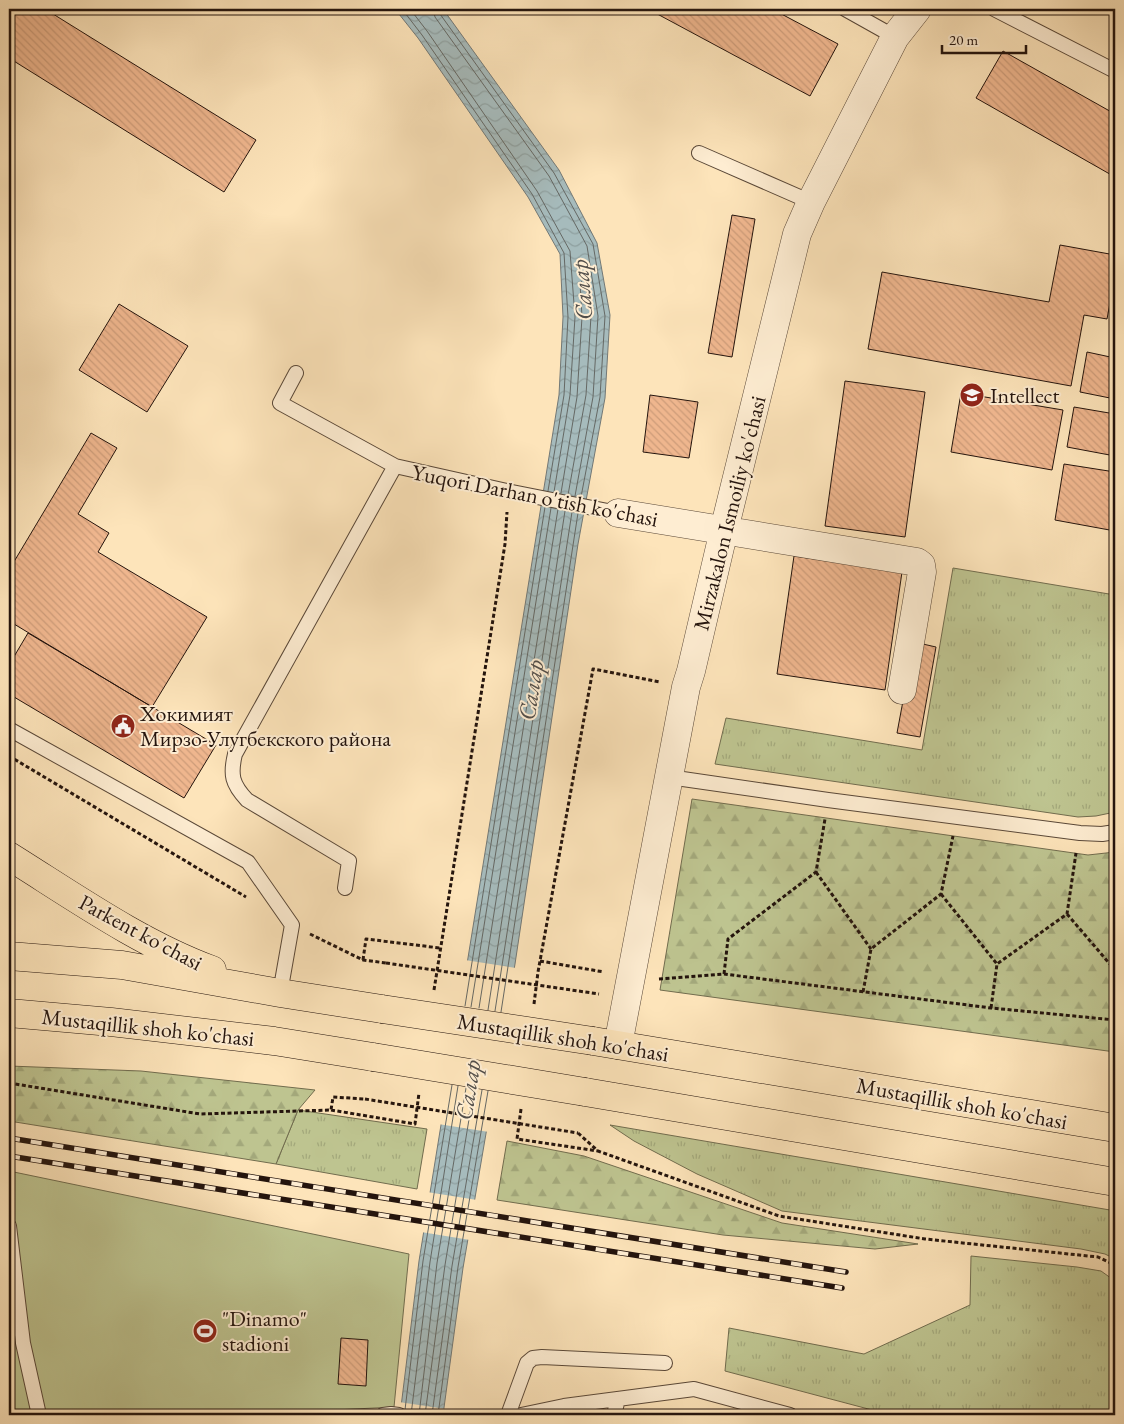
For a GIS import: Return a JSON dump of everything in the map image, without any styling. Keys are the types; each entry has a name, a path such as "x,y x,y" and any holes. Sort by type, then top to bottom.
{"main road":[{"name":"Parkent ko'chasi","path":"9,856 112,920 170,952 280,994"},
{"name":"Mustaqillik shoh ko'chasi","path":"9,956 122,965 280,994 605,1043 1115,1128"},
{"name":"Mustaqillik shoh ko'chasi","path":"9,1013 274,1040 1070,1176 1115,1182"},
{"path":"1070,1176 1115,1194"}],"street":[{"name":"Mirzakalon Ismoiliy ko'chasi","path":"605,1043 669,777 686,687 797,234 811,202 895,37 917,9"},
{"name":"Yuqori Darhan o'tish ko'chasi","path":"618,513 917,562 921,565 922,572 902,690"}],"lane":[{"path":"845,9 895,37"},
{"path":"994,9 1115,71"},
{"path":"698,153 811,202"},
{"path":"296,373 280,403 395,466"},
{"name":"Yuqori Darhan o'tish ko'chasi","path":"345,888 349,861 247,800 237,790 232,766 235,754 395,466 507,492 618,513"},
{"path":"9,729 248,862 292,924 280,994"},
{"path":"669,777 956,818 1080,833 1102,834 1115,832"},
{"path":"9,1226 23,1343 39,1415"},
{"path":"508,1415 527,1363 533,1358 665,1364"},
{"path":"521,1415 564,1406 694,1389 790,1415"},
{"path":"614,1415 618,1399"}],"path":[{"path":"439,956 506,544 507,492"},
{"path":"538,972 593,669 686,687"},
{"path":"9,756 249,899"},
{"path":"724,974 728,939 816,872 828,800"},
{"path":"863,992 871,949 942,894 956,818"},
{"path":"997,964 1067,914 1080,833"},
{"path":"816,872 871,949"},
{"path":"942,894 997,964 991,1008"},
{"path":"1067,914 1115,970"},
{"path":"292,924 363,960 599,994"},
{"path":"363,960 366,939 440,948"},
{"path":"540,960 605,972"},
{"path":"651,979 724,974 991,1008 1115,1020"},
{"path":"9,1083 200,1114 331,1110 415,1124"},
{"path":"331,1110 333,1097 365,1099 578,1133 598,1151"},
{"path":"517,1136 517,1139 598,1151 779,1216 925,1239 1098,1257 1115,1265"}],"green space":[{"path":"953,568 1115,595 1115,812 1078,817 715,764 726,718 922,750"},
{"path":"692,799 1088,855 1115,852 1115,1052 660,990"},
{"path":"9,1066 141,1071 315,1090 298,1110 276,1164 9,1121"},
{"path":"298,1110 427,1129 417,1189 276,1164"},
{"path":"610,1125 1115,1211 1115,1259 1105,1254 1081,1249 782,1211 697,1174 634,1141"},
{"path":"507,1141 584,1156 782,1223 918,1244 875,1249 723,1235 497,1200"},
{"name":"\"Dinamo\" stadioni","path":"9,1171 409,1254 394,1407 235,1415 9,1415"},
{"path":"971,1256 1101,1271 1115,1281 1115,1415 891,1415 725,1371 729,1328 864,1354 970,1305"}],"water":[{"name":"Салар","path":"395,9 443,9 559,170 597,243 610,315 605,398 578,544 515,964 463,1268 443,1415 400,1415 419,1261 559,395 563,317 560,254 528,197 418,38"}],"pier":[{"path":"465,960 516,968 489,1132 438,1124"},
{"path":"427,1192 477,1200 470,1240 421,1232"},
{"path":"399,1402 446,1409 446,1415 397,1415"}],"building":[{"path":"9,9 45,9 256,140 224,192 9,58"},
{"path":"648,9 772,9 838,44 810,96"},
{"path":"1003,51 1115,114 1115,177 976,98"},
{"path":"732,215 755,219 732,357 708,353"},
{"path":"1060,245 1115,255 1115,276 1107,319 1084,315 1071,386 868,349 882,272 1049,302"},
{"path":"119,304 188,346 147,412 79,370"},
{"path":"1087,352 1115,358 1115,399 1080,392"},
{"path":"845,381 925,392 905,537 825,526"},
{"path":"961,393 1063,410 1052,470 951,452"},
{"path":"650,395 698,402 689,458 643,452"},
{"path":"1074,407 1115,414 1115,456 1067,447"},
{"path":"91,433 117,448 78,514 109,533 98,552 207,617 152,707 9,621 9,570"},
{"path":"1064,464 1115,472 1115,531 1055,520"},
{"path":"794,556 902,572 885,690 777,674"},
{"name":"Хокимият Мирзо-Улугбекского района","path":"28,633 216,745 184,798 9,694 9,665"},
{"path":"914,642 936,647 920,737 897,733"},
{"path":"341,1338 368,1340 366,1386 338,1384"}],"railway":[{"path":"9,1138 846,1272"},
{"path":"9,1156 842,1288"}],"place":[{"name":"Intellect","path":"972,395"},
{"name":"Хокимият Мирзо-Улугбекского района","path":"123,726"},
{"name":"\"Dinamo\" stadioni","path":"205,1331"}]}
